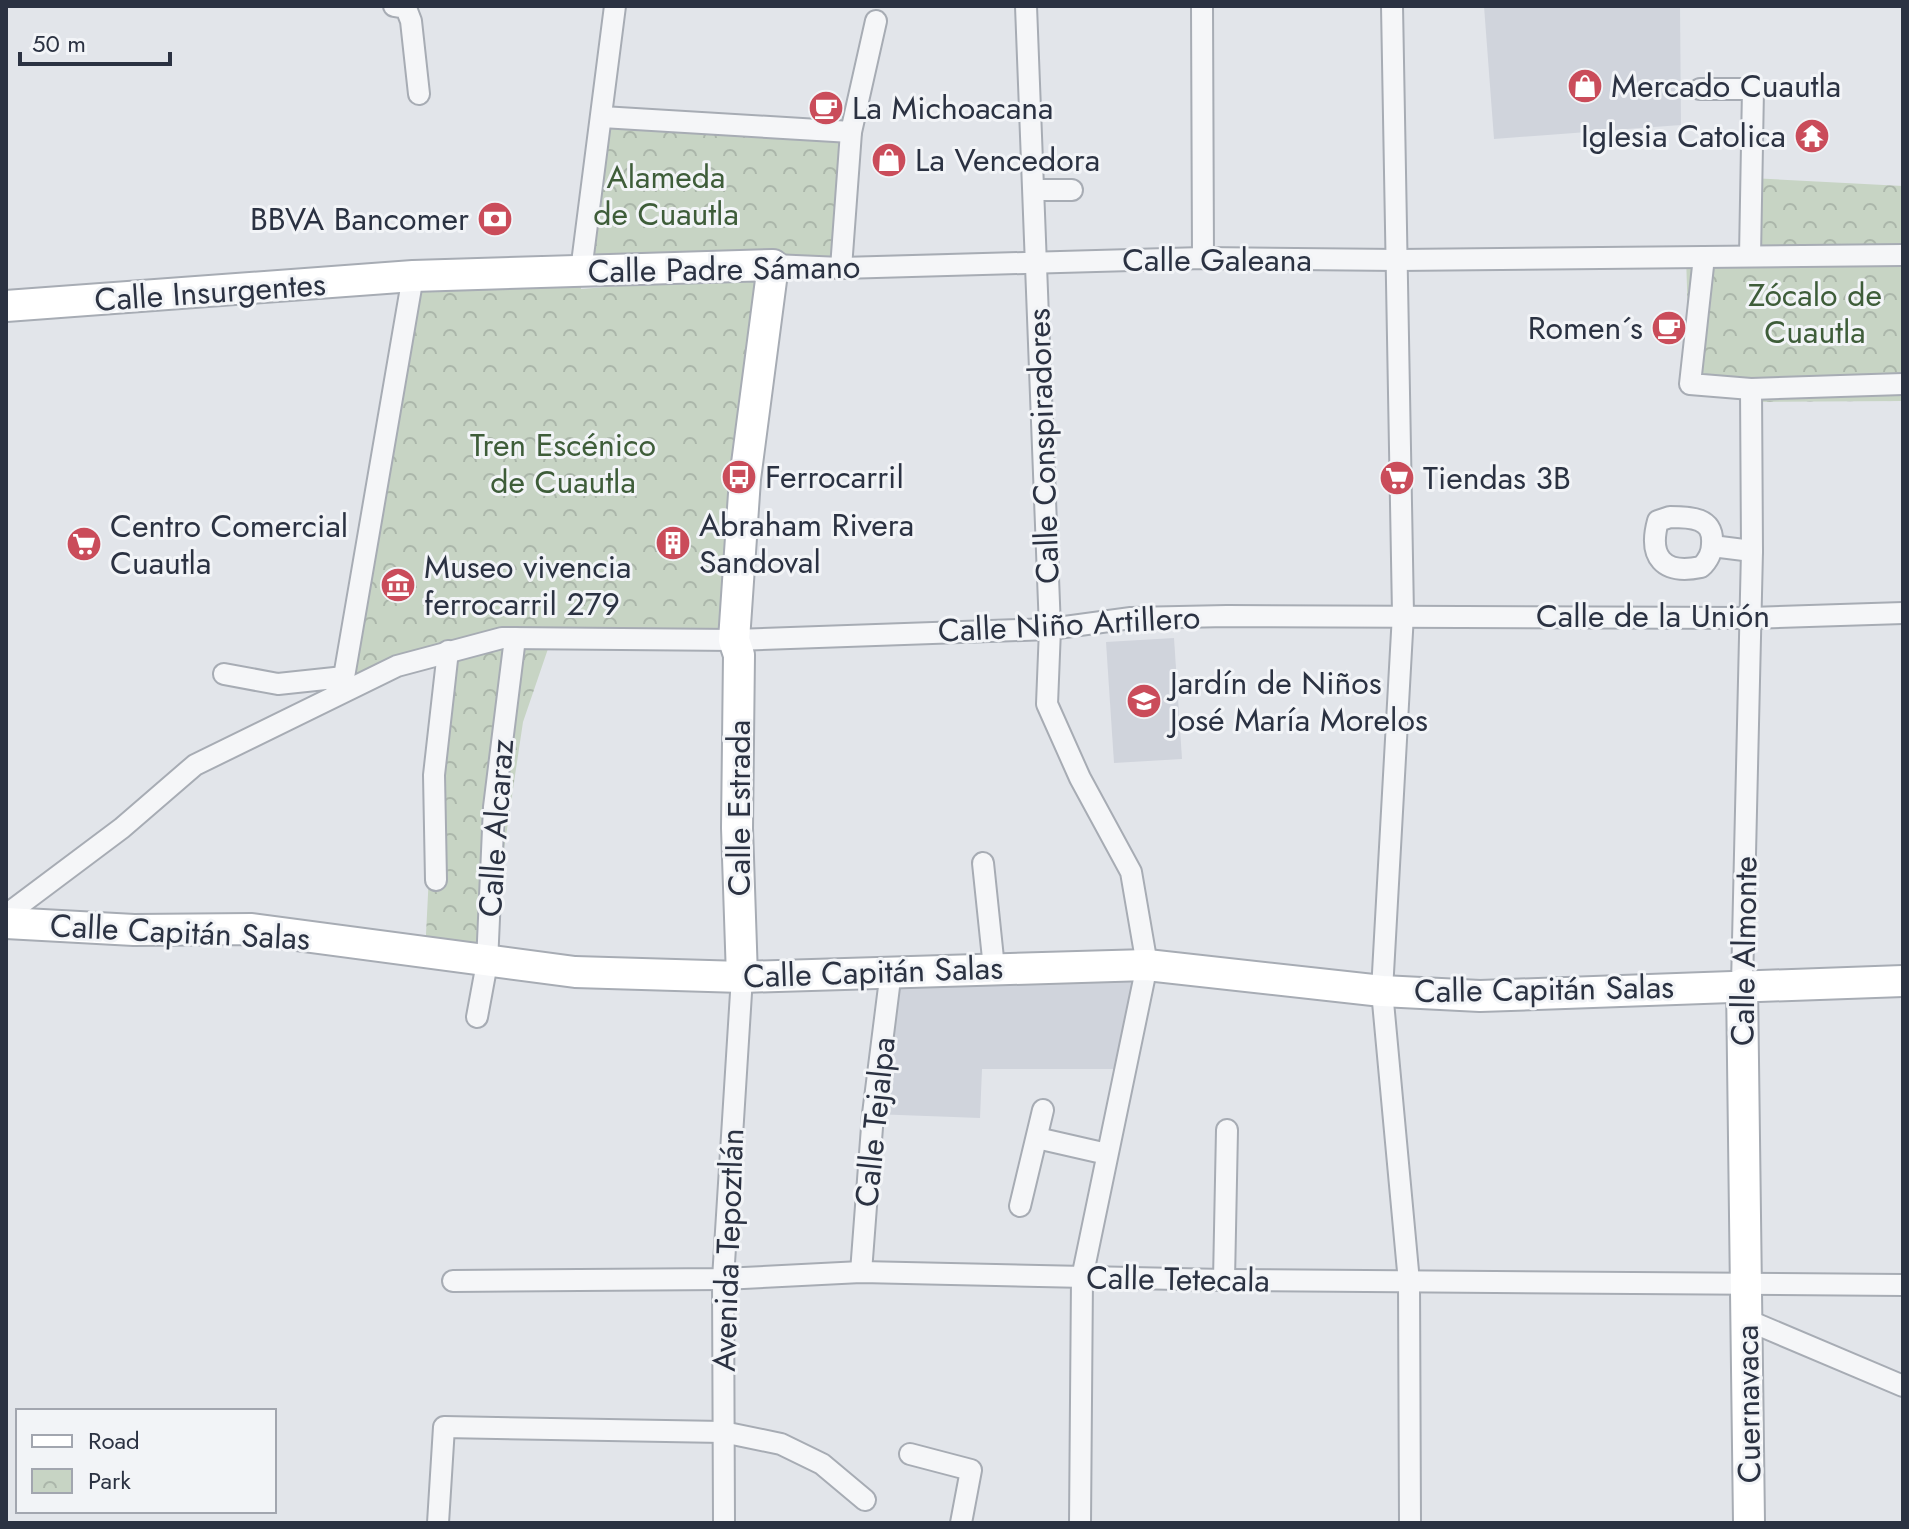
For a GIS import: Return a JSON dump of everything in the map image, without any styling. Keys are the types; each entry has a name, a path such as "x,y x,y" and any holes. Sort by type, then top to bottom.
{"street":[{"path":"394,6 406,8 411,21 419,94"},
{"path":"581,271 615,6"},
{"name":"Calle Conspiradores","path":"1026,6 1036,190 1035,263 1050,629 1047,704 1080,778 1131,872 1147,965"},
{"path":"1202,6 1203,258"},
{"path":"1392,6 1403,614 1382,991 1409,1282 1410,1523"},
{"path":"841,268 851,132 876,21"},
{"path":"1700,89 1753,89 1750,256"},
{"path":"602,117 851,132"},
{"path":"1036,190 1072,190"},
{"name":"Calle Galeana","path":"1035,263 1203,258 1398,260 1898,255"},
{"path":"1704,257 1690,384 1751,389 1903,384"},
{"name":"Calle Padre Sámano","path":"413,276 773,265 841,268 1035,263"},
{"name":"Calle Estrada","path":"742,977 737,828 739,655 734,640 745,479 773,265"},
{"path":"340,685 413,276"},
{"name":"Calle Insurgentes","path":"6,306 413,276"},
{"name":"Calle Almonte","path":"1747,1285 1742,984 1751,618 1751,389"},
{"path":"1712,546 1752,551"},
{"name":"Calle de la Unión","path":"1403,614 1751,618 1903,613"},
{"name":"Calle Niño Artillero","path":"340,685 448,651 515,638 734,640 1050,629 1131,618 1403,614"},
{"name":"Calle Alcaraz","path":"477,1017 487,963 494,807 515,638"},
{"path":"436,880 434,775 448,651"},
{"path":"224,674 278,684 340,685"},
{"path":"6,915 122,828 195,765 340,685"},
{"path":"983,863 994,968"},
{"name":"Calle Capitán Salas","path":"6,923 134,930 252,929 487,963 575,972 742,977 1147,965 1382,991 1480,996 1742,984 1903,981"},
{"path":"1080,1523 1082,1278 1147,965"},
{"name":"Calle Tejalpa","path":"861,1272 873,1114 891,971"},
{"name":"Avenida Tepoztlán","path":"724,1523 723,1279 742,977"},
{"path":"1020,1206 1043,1110"},
{"path":"1224,1280 1227,1130"},
{"path":"1037,1138 1107,1154"},
{"name":"Calle Tetecala","path":"453,1281 723,1279 861,1272 1224,1280 1903,1285"},
{"name":"Cuernavaca","path":"1747,1285 1749,1523"},
{"path":"1747,1320 1903,1386"},
{"path":"438,1523 444,1427 723,1432 781,1444 822,1464 865,1500"},
{"path":"910,1454 971,1470 961,1523"}],"shaded area":[{"name":"Mercado Cuautla","path":"1484,6 1680,6 1681,125 1494,139"},
{"name":"Jardín de Niños José María Morelos","path":"1174,638 1182,759 1114,763 1106,642"},
{"path":"1147,965 1125,1069 982,1069 980,1118 873,1114 891,971"}],"green space":[{"name":"Tren Escénico de Cuautla","path":"602,117 851,132 841,268 774,265 734,640 551,640 523,722 487,963 425,954 434,775 448,652 336,693 413,276 581,271","holes":["581,272 657,283 581,289"]},
{"name":"Zócalo de Cuautla","path":"1751,178 1903,186 1903,401 1752,402 1751,389 1690,384 1686,256 1750,256"}],"place":[{"name":"Mercado Cuautla","path":"1585,86"},
{"name":"La Michoacana","path":"826,108"},
{"name":"Iglesia Catolica","path":"1812,136"},
{"name":"La Vencedora","path":"889,160"},
{"name":"BBVA Bancomer","path":"495,219"},
{"name":"Romen´s","path":"1669,328"},
{"name":"Ferrocarril","path":"739,477"},
{"name":"Tiendas 3B","path":"1397,478"},
{"name":"Abraham Rivera Sandoval","path":"673,543"},
{"name":"Centro Comercial Cuautla","path":"84,544"},
{"name":"Museo vivencia ferrocarril 279","path":"398,585"},
{"name":"Jardín de Niños José María Morelos","path":"1144,701"}],"park label":[{"name":"Alameda de Cuautla","path":"666,196"}]}
